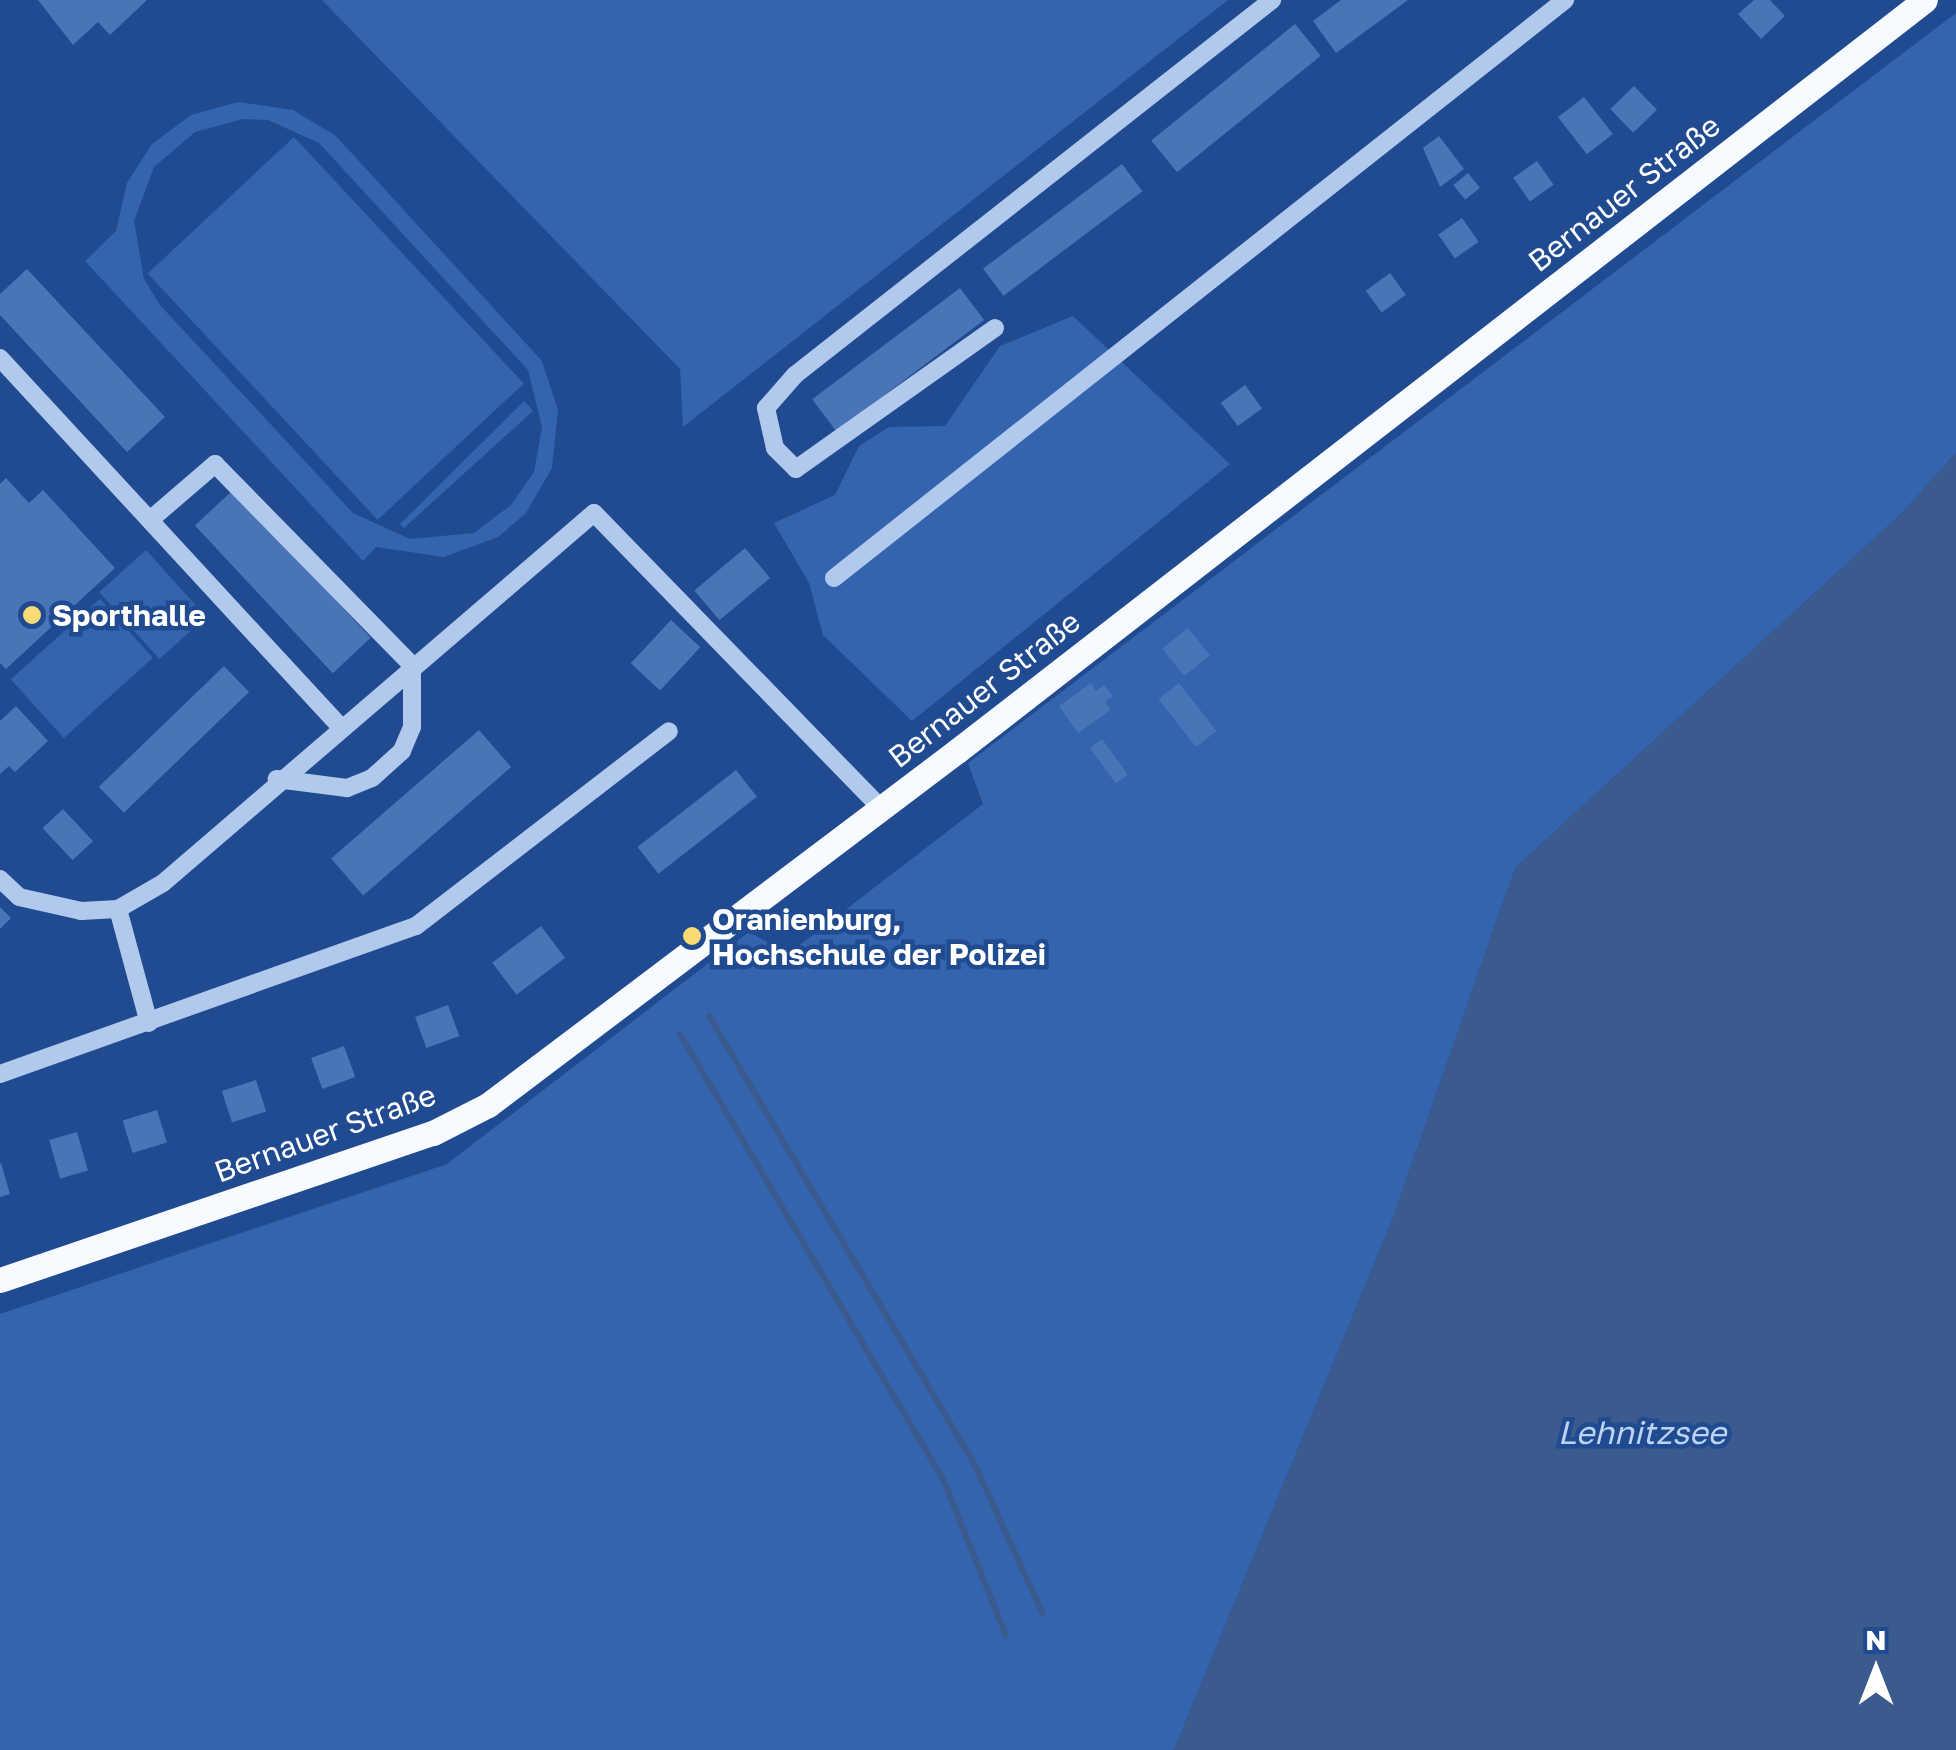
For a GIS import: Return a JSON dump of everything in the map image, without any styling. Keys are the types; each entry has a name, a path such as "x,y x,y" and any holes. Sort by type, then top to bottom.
{"main road":[{"name":"Bernauer Straße","path":"0,1280 432,1133 488,1105 882,809 1924,0"}],"lane":[{"path":"994,328 796,470 775,448 766,408 796,375 1272,0"},
{"path":"834,578 1565,0"},
{"path":"0,358 339,725"},
{"path":"150,520 216,464 412,665 412,727 402,751 372,778 347,788 277,779"},
{"path":"0,879 19,898 81,911 118,909 163,883 339,725 594,513 882,809"},
{"path":"0,1074 416,926 669,731"},
{"path":"118,909 149,1023"}],"shaded area":[{"path":"322,0 1228,0 683,427 680,369"},
{"path":"1956,13 1956,453 1901,514 1515,868 1393,1218 1174,1750 0,1750 0,1314 447,1164 749,932 788,954 983,804 968,763"},
{"path":"238,102 293,110 336,136 542,361 558,410 552,468 526,513 498,537 444,557 376,547 363,561 85,261 116,231 127,183 152,144 191,115","holes":["243,119 268,120 319,143 528,370 542,427 534,472 511,505 474,533 410,539 353,513 160,305 144,279 134,221 154,167 195,132"]},
{"path":"294,137 524,383 378,520 148,273"},
{"path":"1073,316 1230,464 912,721 823,635 809,583 774,523 835,495 859,446 889,427 945,426 1000,346"},
{"path":"524,401 533,411 404,528 400,524"},
{"path":"146,550 206,617 159,659 99,592"},
{"path":"100,599 153,658 64,738 11,679"}],"water":[{"name":"Lehnitzsee","path":"1956,453 1956,1750 1174,1750 1393,1218 1515,868 1901,514"}],"building":[{"path":"38,0 147,0 110,35 98,22 73,45"},
{"path":"1341,0 1408,0 1336,53 1313,21"},
{"path":"1754,0 1770,0 1785,16 1761,39 1738,14"},
{"path":"1295,24 1321,56 1177,172 1151,140"},
{"path":"1634,86 1657,110 1633,133 1610,109"},
{"path":"1584,97 1613,134 1587,154 1558,117"},
{"path":"1439,136 1464,169 1440,187 1423,148"},
{"path":"1537,161 1554,185 1530,201 1513,178"},
{"path":"1122,164 1142,191 1003,296 983,269"},
{"path":"1468,173 1480,188 1465,200 1453,185"},
{"path":"1462,218 1479,242 1455,258 1438,235"},
{"path":"27,269 165,417 127,452 0,315 0,294"},
{"path":"1390,273 1406,295 1382,312 1366,291"},
{"path":"960,288 984,320 836,431 812,399"},
{"path":"1245,385 1262,408 1238,426 1221,403"},
{"name":"Sporthalle","path":"6,478 29,503 43,490 115,568 6,669 0,663 0,484"},
{"path":"233,490 371,638 333,673 195,525"},
{"path":"745,548 770,578 720,620 694,590"},
{"path":"671,620 700,647 660,690 631,663"},
{"path":"1188,628 1210,655 1184,676 1162,649"},
{"path":"224,666 249,692 124,813 99,787"},
{"path":"1091,683 1096,691 1104,685 1113,696 1105,702 1111,710 1078,733 1059,706"},
{"path":"1179,683 1217,731 1196,747 1159,699"},
{"path":"16,706 48,741 15,772 9,766 0,774 0,721"},
{"path":"479,730 511,767 363,896 331,859"},
{"path":"1102,739 1128,775 1116,783 1090,748"},
{"path":"736,770 757,797 658,874 637,847"},
{"path":"63,809 93,841 73,860 43,828"},
{"path":"0,907 11,918 0,929"},
{"path":"541,926 565,958 516,995 492,963"},
{"path":"448,1005 459,1036 426,1048 415,1017"},
{"path":"344,1046 355,1077 322,1089 311,1058"},
{"path":"256,1080 266,1111 232,1123 222,1091"},
{"path":"157,1110 167,1143 133,1153 123,1121"},
{"path":"77,1132 88,1170 60,1178 49,1140"},
{"path":"0,1164 10,1194 0,1197"}],"waterway":[{"path":"709,1016 975,1465 1042,1612"},
{"path":"680,1034 944,1481 1006,1635"}],"place":[{"name":"Sporthalle","path":"32,615"},
{"name":"Oranienburg, Hochschule der Polizei","path":"692,936"}]}
